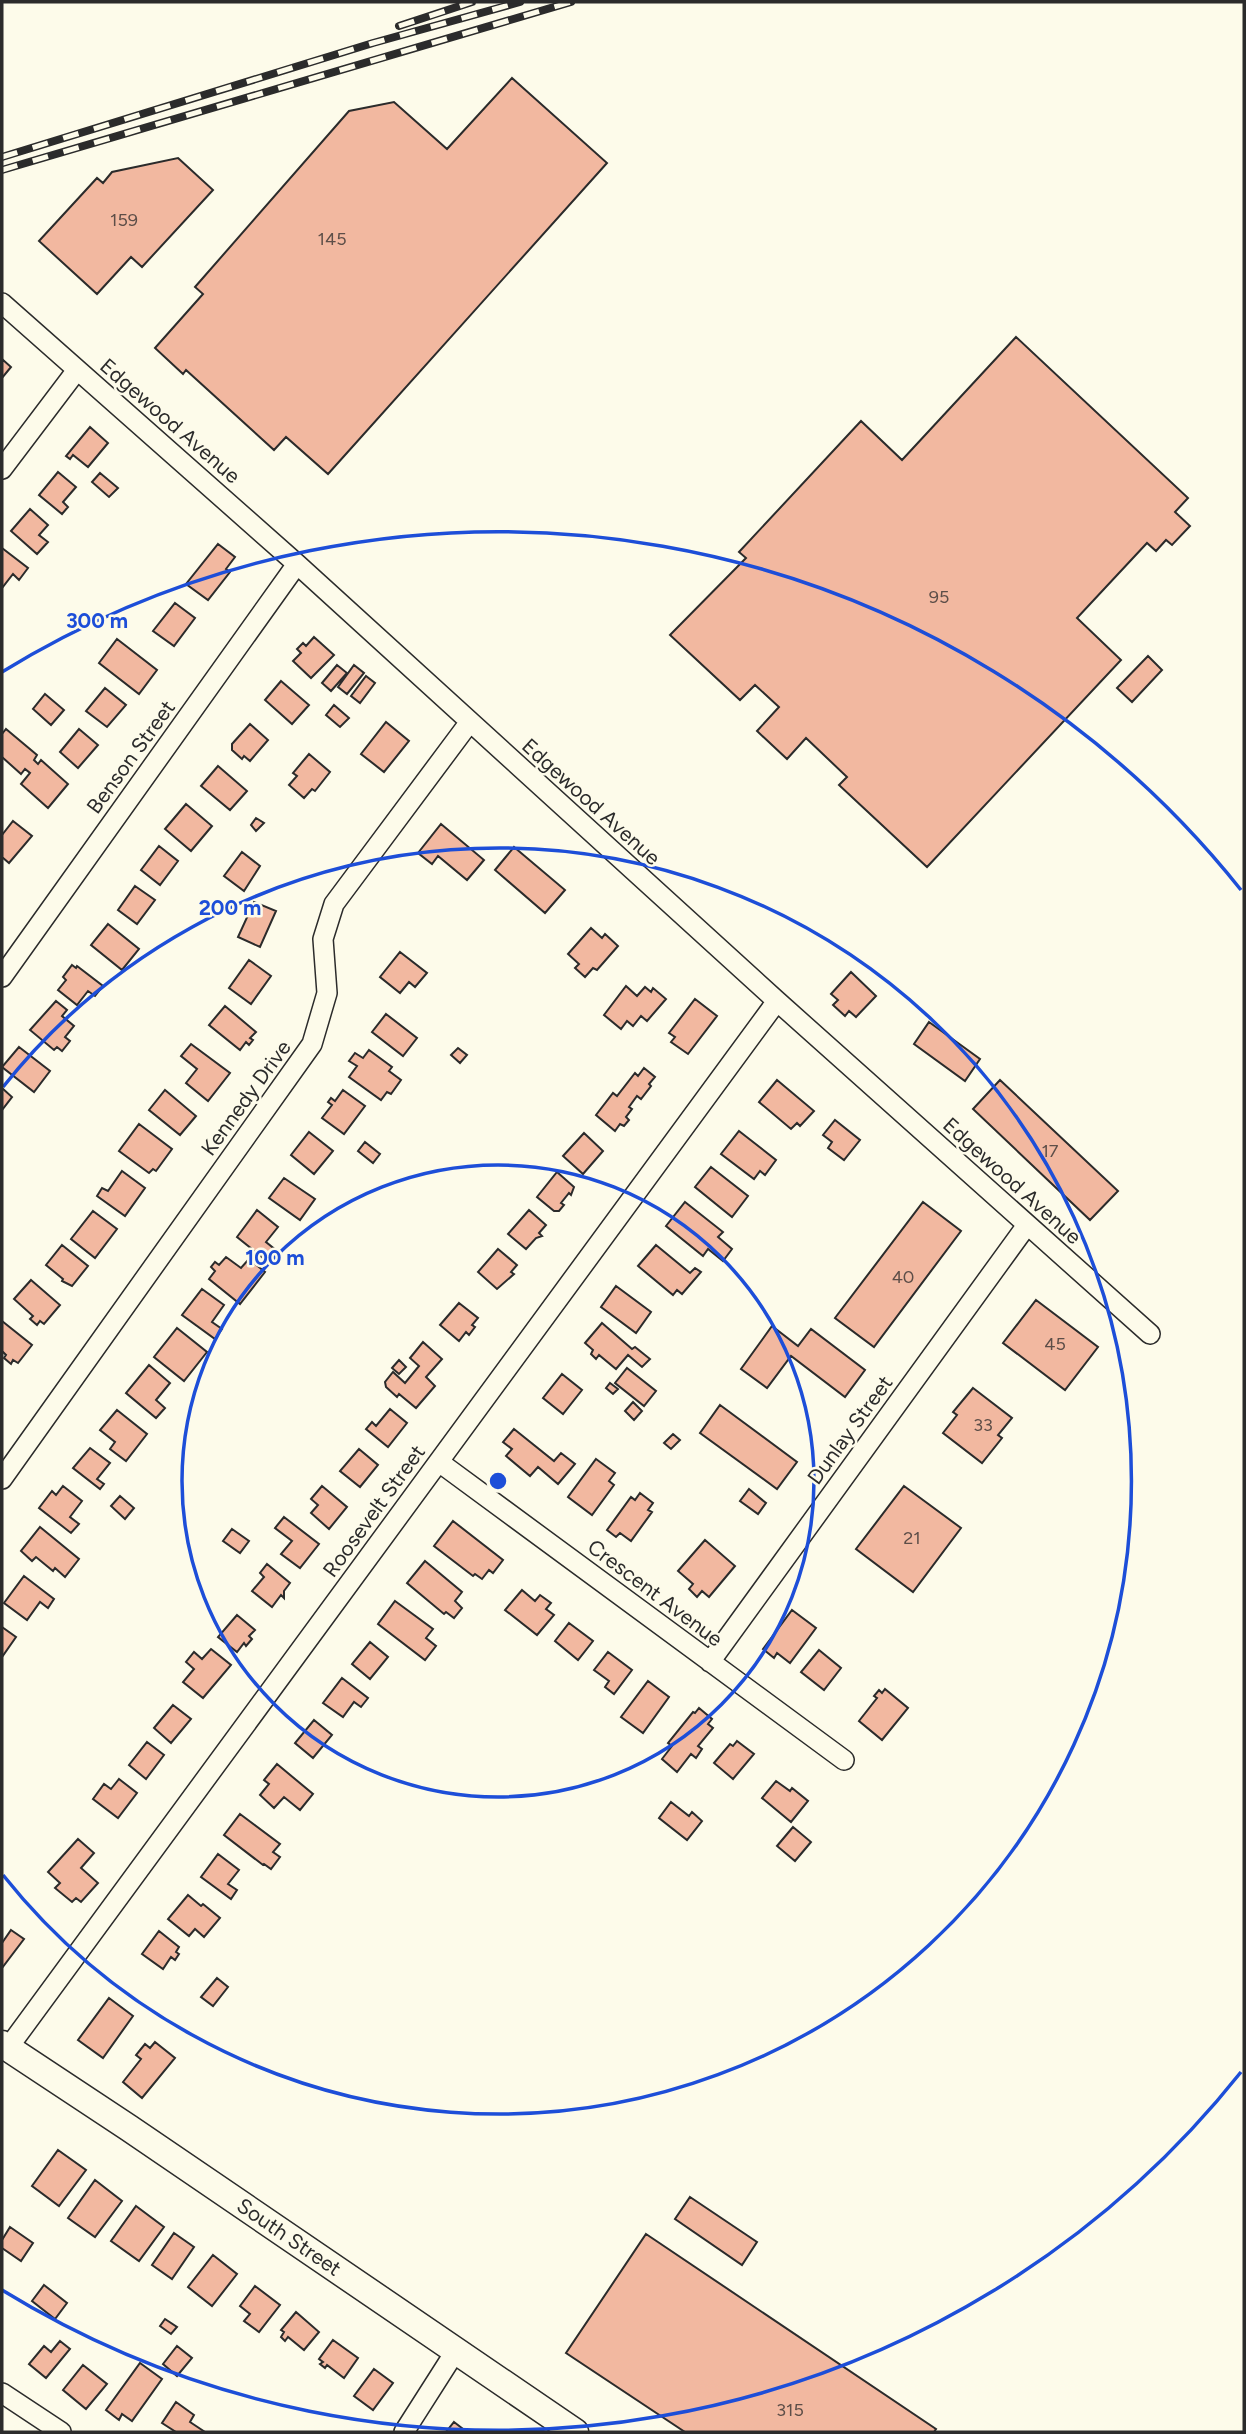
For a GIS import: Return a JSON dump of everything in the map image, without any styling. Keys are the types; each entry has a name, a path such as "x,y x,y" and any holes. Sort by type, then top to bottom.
{"main road":[{"name":"South Street","path":"5,2046 575,2432"}],"street":[{"name":"Edgewood Avenue","path":"2,303 297,564 469,723 1150,1334"},
{"path":"2,469 77,370"},
{"name":"Benson Street","path":"2,976 297,564"},
{"name":"Kennedy Drive","path":"2,1479 312,1044 327,993 323,939 334,904 469,723"},
{"name":"Roosevelt Street","path":"5,2046 777,1001"},
{"name":"Dunlay Street","path":"710,1662 1027,1225"},
{"name":"Crescent Avenue","path":"439,1462 844,1760"},
{"path":"404,2432 455,2352"},
{"path":"2,2393 61,2432"}],"building":[{"path":"512,78 607,163 328,474 286,437 274,450 186,370 183,374 155,348 203,294 195,287 349,111 394,102 447,149"},
{"path":"178,158 213,190 142,267 131,257 97,294 39,241 97,178 103,183 112,172"},
{"path":"1016,337 1188,498 1175,512 1190,526 1172,545 1166,540 1156,551 1147,543 1077,618 1121,660 927,867 839,785 847,777 806,738 787,759 757,731 779,707 755,685 740,700 670,635 746,558 739,552 861,421 902,460"},
{"path":"2,359 11,367 2,378"},
{"path":"90,427 108,443 88,467 73,455 70,459 66,456"},
{"path":"58,472 76,487 63,502 68,507 62,514 39,495"},
{"path":"100,473 118,488 109,497 92,482"},
{"path":"30,509 48,525 39,535 48,542 37,554 11,531"},
{"path":"218,544 235,557 226,569 230,572 208,600 186,584"},
{"path":"2,548 28,568 19,580 13,574 2,588"},
{"path":"175,603 195,618 174,646 153,631"},
{"path":"314,637 334,655 311,678 293,661 301,653 297,649 303,643 306,646"},
{"path":"117,639 157,670 139,694 99,663"},
{"path":"1148,656 1162,670 1132,702 1117,688"},
{"path":"337,665 347,673 331,691 322,683"},
{"path":"354,665 364,673 347,694 338,687"},
{"path":"366,676 375,683 360,703 351,696"},
{"path":"281,681 309,705 292,724 265,700"},
{"path":"105,688 126,705 107,727 86,711"},
{"path":"45,694 64,710 51,725 33,709"},
{"path":"334,705 349,718 340,727 326,715"},
{"path":"386,722 409,741 384,772 361,754"},
{"path":"250,724 268,740 250,761 244,756 242,759 232,750 232,744"},
{"path":"6,729 37,755 34,760 38,764 41,760 68,784 48,808 21,784 30,773 25,769 21,774 2,757 2,734"},
{"path":"79,729 98,745 78,768 60,752"},
{"path":"309,754 330,772 315,791 312,789 304,798 289,785 297,776 293,773"},
{"path":"218,766 247,791 230,810 201,786"},
{"path":"186,804 212,826 191,851 165,829"},
{"path":"256,818 264,823 256,831 251,825"},
{"path":"13,821 32,836 9,863 2,857 2,835"},
{"path":"441,824 484,860 467,880 438,856 432,864 418,853"},
{"path":"159,846 178,861 160,885 141,870"},
{"path":"514,847 565,890 545,913 495,870"},
{"path":"242,852 260,866 244,891 224,876"},
{"path":"135,886 155,900 137,924 118,910"},
{"path":"254,902 276,911 260,947 238,937"},
{"path":"108,924 139,949 122,970 91,945"},
{"path":"591,928 602,938 605,934 618,946 597,970 593,968 585,977 575,968 579,964 568,954"},
{"path":"400,952 427,973 415,987 409,982 400,993 380,977"},
{"path":"249,960 271,976 251,1004 229,988"},
{"path":"72,965 103,986 95,996 88,991 77,1005 58,990"},
{"path":"851,972 876,996 856,1017 849,1011 845,1016 833,1005 838,1000 831,994"},
{"path":"626,986 637,996 645,987 651,992 653,988 666,999 647,1021 641,1016 633,1026 627,1021 621,1029 604,1015"},
{"path":"695,999 717,1016 688,1054 671,1042 675,1037 669,1033"},
{"path":"56,1001 67,1010 62,1016 74,1026 65,1037 70,1041 62,1051 57,1047 54,1050 30,1030"},
{"path":"225,1006 256,1032 250,1038 253,1040 249,1045 246,1042 240,1050 209,1025"},
{"path":"386,1014 417,1038 403,1056 372,1032"},
{"path":"929,1022 980,1059 965,1081 914,1044"},
{"path":"191,1044 230,1073 208,1101 186,1083 197,1069 181,1056"},
{"path":"19,1047 50,1071 34,1092 2,1067"},
{"path":"458,1048 467,1055 460,1063 451,1055"},
{"path":"369,1050 392,1067 389,1071 401,1080 391,1094 387,1092 381,1100 349,1077 357,1066 349,1061 355,1053 363,1058"},
{"path":"644,1068 655,1077 649,1084 651,1086 641,1099 637,1096 629,1107 632,1109 626,1117 629,1120 624,1126 620,1124 615,1131 596,1115 613,1093 617,1096 635,1073 638,1076"},
{"path":"777,1080 814,1111 800,1126 797,1123 791,1129 759,1102"},
{"path":"1000,1080 1118,1191 1090,1220 973,1109"},
{"path":"2,1088 12,1097 2,1110"},
{"path":"165,1090 196,1116 180,1135 149,1110"},
{"path":"343,1090 365,1106 344,1134 322,1118 332,1105 328,1102 331,1098 335,1101"},
{"path":"835,1120 860,1140 844,1160 828,1148 832,1142 823,1135"},
{"path":"139,1124 172,1149 156,1171 153,1169 149,1173 119,1151"},
{"path":"739,1131 776,1160 765,1175 760,1171 754,1179 721,1154"},
{"path":"309,1132 333,1151 314,1174 291,1155"},
{"path":"584,1133 603,1151 583,1174 563,1156"},
{"path":"365,1142 380,1154 373,1163 358,1151"},
{"path":"711,1167 748,1196 732,1217 695,1187"},
{"path":"122,1171 145,1188 125,1216 97,1196 102,1188 108,1191"},
{"path":"557,1172 574,1187 571,1195 569,1193 561,1203 564,1205 559,1211 554,1211 537,1197"},
{"path":"284,1178 315,1199 300,1220 269,1198"},
{"path":"685,1202 723,1232 718,1237 732,1249 723,1261 708,1249 703,1256 666,1226"},
{"path":"923,1202 961,1231 874,1347 835,1318"},
{"path":"257,1210 278,1227 266,1242 277,1251 268,1262 237,1237"},
{"path":"529,1210 546,1225 539,1233 542,1236 536,1238 526,1249 508,1234"},
{"path":"93,1211 117,1229 95,1258 71,1239"},
{"path":"62,1245 88,1266 72,1286 62,1281 63,1279 46,1265"},
{"path":"656,1245 690,1273 695,1268 701,1272 682,1294 677,1290 673,1295 638,1266"},
{"path":"498,1249 517,1265 511,1272 514,1274 497,1289 478,1272"},
{"path":"226,1257 241,1268 249,1259 265,1272 240,1304 209,1279 215,1271 211,1267 215,1262 219,1265"},
{"path":"31,1280 60,1305 44,1324 40,1321 37,1325 30,1319 33,1316 14,1299"},
{"path":"616,1286 651,1312 636,1333 601,1307"},
{"path":"202,1289 224,1305 212,1322 222,1329 215,1339 182,1315"},
{"path":"1036,1300 1098,1347 1065,1390 1003,1343"},
{"path":"459,1303 478,1318 469,1335 466,1332 459,1341 440,1325"},
{"path":"2,1321 32,1345 18,1363 13,1360 11,1364 4,1358 6,1355 2,1351"},
{"path":"602,1323 632,1349 635,1347 650,1359 642,1367 628,1355 616,1369 599,1355 596,1359 591,1354 593,1350 585,1343"},
{"path":"772,1326 798,1346 811,1329 865,1370 845,1397 791,1356 767,1388 741,1369"},
{"path":"177,1328 207,1352 184,1381 154,1357"},
{"path":"423,1342 442,1359 426,1377 435,1386 416,1408 399,1394 397,1397 386,1387 385,1382 393,1372 405,1383 419,1366 410,1358"},
{"path":"399,1360 406,1367 399,1374 392,1368"},
{"path":"149,1365 170,1383 156,1400 165,1408 156,1418 126,1393"},
{"path":"627,1368 656,1391 644,1406 615,1383"},
{"path":"562,1374 582,1390 563,1414 543,1398"},
{"path":"610,1383 618,1389 613,1394 606,1388"},
{"path":"973,1388 1012,1418 998,1435 1002,1438 982,1463 943,1433 957,1415 953,1412"},
{"path":"633,1402 642,1411 634,1420 625,1411"},
{"path":"720,1405 797,1462 777,1489 700,1433"},
{"path":"390,1409 407,1423 388,1447 366,1429 372,1422 376,1426"},
{"path":"117,1410 147,1434 126,1461 110,1449 115,1442 100,1430"},
{"path":"514,1429 554,1461 561,1453 575,1464 558,1484 538,1467 530,1476 506,1456 512,1449 503,1442"},
{"path":"673,1434 680,1440 671,1449 664,1443"},
{"path":"90,1448 110,1463 97,1479 104,1484 100,1489 73,1468"},
{"path":"359,1449 378,1465 360,1487 340,1471"},
{"path":"596,1459 615,1473 609,1481 614,1485 592,1515 568,1497"},
{"path":"63,1486 82,1501 70,1517 79,1524 71,1533 39,1508 52,1491 56,1495"},
{"path":"322,1486 347,1507 329,1529 311,1513 318,1505 311,1499"},
{"path":"904,1486 961,1528 913,1592 856,1549"},
{"path":"749,1489 766,1503 758,1514 740,1501"},
{"path":"640,1493 653,1503 648,1510 652,1512 631,1541 620,1533 616,1537 607,1530 631,1497 635,1500"},
{"path":"120,1496 134,1508 125,1519 111,1506"},
{"path":"284,1517 319,1544 300,1568 281,1554 292,1541 275,1528"},
{"path":"453,1521 503,1560 493,1573 489,1570 482,1579 475,1574 473,1576 434,1546"},
{"path":"40,1527 79,1559 65,1577 36,1557 32,1561 21,1551"},
{"path":"232,1529 249,1541 240,1553 223,1541"},
{"path":"705,1540 735,1566 709,1597 702,1591 697,1597 689,1589 693,1584 678,1571"},
{"path":"425,1561 462,1592 455,1601 462,1608 454,1618 446,1612 444,1614 407,1583"},
{"path":"267,1564 290,1583 284,1591 284,1598 281,1595 272,1607 252,1591 264,1577 260,1573"},
{"path":"24,1576 54,1599 48,1608 40,1602 27,1620 4,1603"},
{"path":"522,1590 535,1601 540,1595 551,1603 546,1609 554,1615 537,1635 505,1610"},
{"path":"395,1601 433,1629 426,1638 436,1646 425,1660 378,1624"},
{"path":"792,1610 816,1628 790,1663 777,1653 774,1658 763,1649"},
{"path":"237,1615 255,1630 249,1636 252,1639 246,1646 244,1643 237,1652 218,1637"},
{"path":"569,1623 593,1641 578,1660 555,1641"},
{"path":"2,1627 16,1637 2,1657"},
{"path":"370,1642 388,1657 370,1679 352,1664"},
{"path":"211,1649 231,1665 203,1698 183,1682 194,1669 186,1662 194,1652 202,1659"},
{"path":"819,1650 841,1668 824,1690 801,1672"},
{"path":"608,1652 632,1670 614,1694 605,1687 609,1681 594,1670"},
{"path":"342,1678 368,1698 361,1707 354,1702 343,1717 323,1703"},
{"path":"648,1681 669,1697 643,1733 621,1717"},
{"path":"885,1689 908,1708 882,1740 859,1721 877,1698 874,1696 879,1690 882,1693"},
{"path":"173,1705 191,1719 171,1743 154,1728"},
{"path":"699,1708 712,1719 708,1724 713,1728 698,1746 702,1749 696,1758 691,1754 677,1772 662,1759 672,1746 668,1743"},
{"path":"314,1720 332,1735 313,1758 295,1743"},
{"path":"737,1741 754,1754 733,1779 714,1763 730,1744 733,1746"},
{"path":"147,1742 164,1755 146,1779 129,1765"},
{"path":"277,1764 313,1794 300,1810 284,1797 274,1808 260,1795 269,1784 264,1780"},
{"path":"119,1779 137,1793 118,1818 93,1799 104,1784 111,1789"},
{"path":"776,1781 790,1791 792,1788 808,1801 791,1822 762,1798"},
{"path":"671,1802 689,1816 692,1812 702,1821 687,1840 659,1818"},
{"path":"240,1814 280,1844 273,1852 280,1857 271,1869 224,1835"},
{"path":"793,1827 811,1842 795,1861 777,1846"},
{"path":"78,1839 94,1853 81,1868 98,1883 81,1902 76,1898 72,1902 55,1888 60,1883 48,1872"},
{"path":"218,1854 239,1870 228,1884 237,1890 231,1899 201,1877"},
{"path":"188,1895 220,1918 204,1937 195,1929 189,1936 168,1919"},
{"path":"11,1930 24,1939 2,1968 2,1943"},
{"path":"159,1931 179,1947 175,1960 171,1957 163,1969 142,1954"},
{"path":"217,1978 228,1987 213,2006 201,1997"},
{"path":"109,1998 133,2016 103,2058 78,2040"},
{"path":"155,2042 175,2058 142,2098 123,2082 141,2059 136,2055 145,2044 150,2048"},
{"path":"58,2150 86,2170 59,2206 32,2186"},
{"path":"95,2180 122,2201 95,2237 68,2218"},
{"path":"690,2197 757,2242 742,2265 675,2219"},
{"path":"136,2206 164,2227 139,2261 111,2241"},
{"path":"10,2227 33,2243 21,2261 2,2248 2,2240"},
{"path":"174,2233 194,2247 172,2279 152,2265"},
{"path":"646,2234 936,2429 934,2432 685,2432 566,2353"},
{"path":"213,2255 237,2274 212,2306 188,2287"},
{"path":"44,2285 67,2303 55,2319 32,2301"},
{"path":"255,2286 280,2305 259,2332 244,2321 250,2314 240,2306"},
{"path":"296,2312 319,2332 304,2350 288,2337 285,2341 281,2337 284,2332 281,2330"},
{"path":"165,2319 177,2327 171,2334 160,2326"},
{"path":"333,2340 358,2358 344,2378 327,2365 325,2368 320,2364 323,2362 319,2359"},
{"path":"60,2341 70,2349 46,2378 29,2364 44,2346 51,2352"},
{"path":"177,2346 192,2358 177,2376 163,2364"},
{"path":"140,2363 162,2379 132,2421 122,2414 119,2420 106,2410"},
{"path":"83,2365 107,2384 86,2409 63,2390"},
{"path":"374,2369 393,2383 373,2410 354,2396"},
{"path":"176,2402 194,2415 190,2422 205,2432 176,2432 162,2423"},
{"path":"454,2422 467,2432 446,2432"}],"railway":[{"path":"399,26 472,2"},
{"path":"2,157 373,43 520,2"},
{"path":"2,170 571,2"}]}
